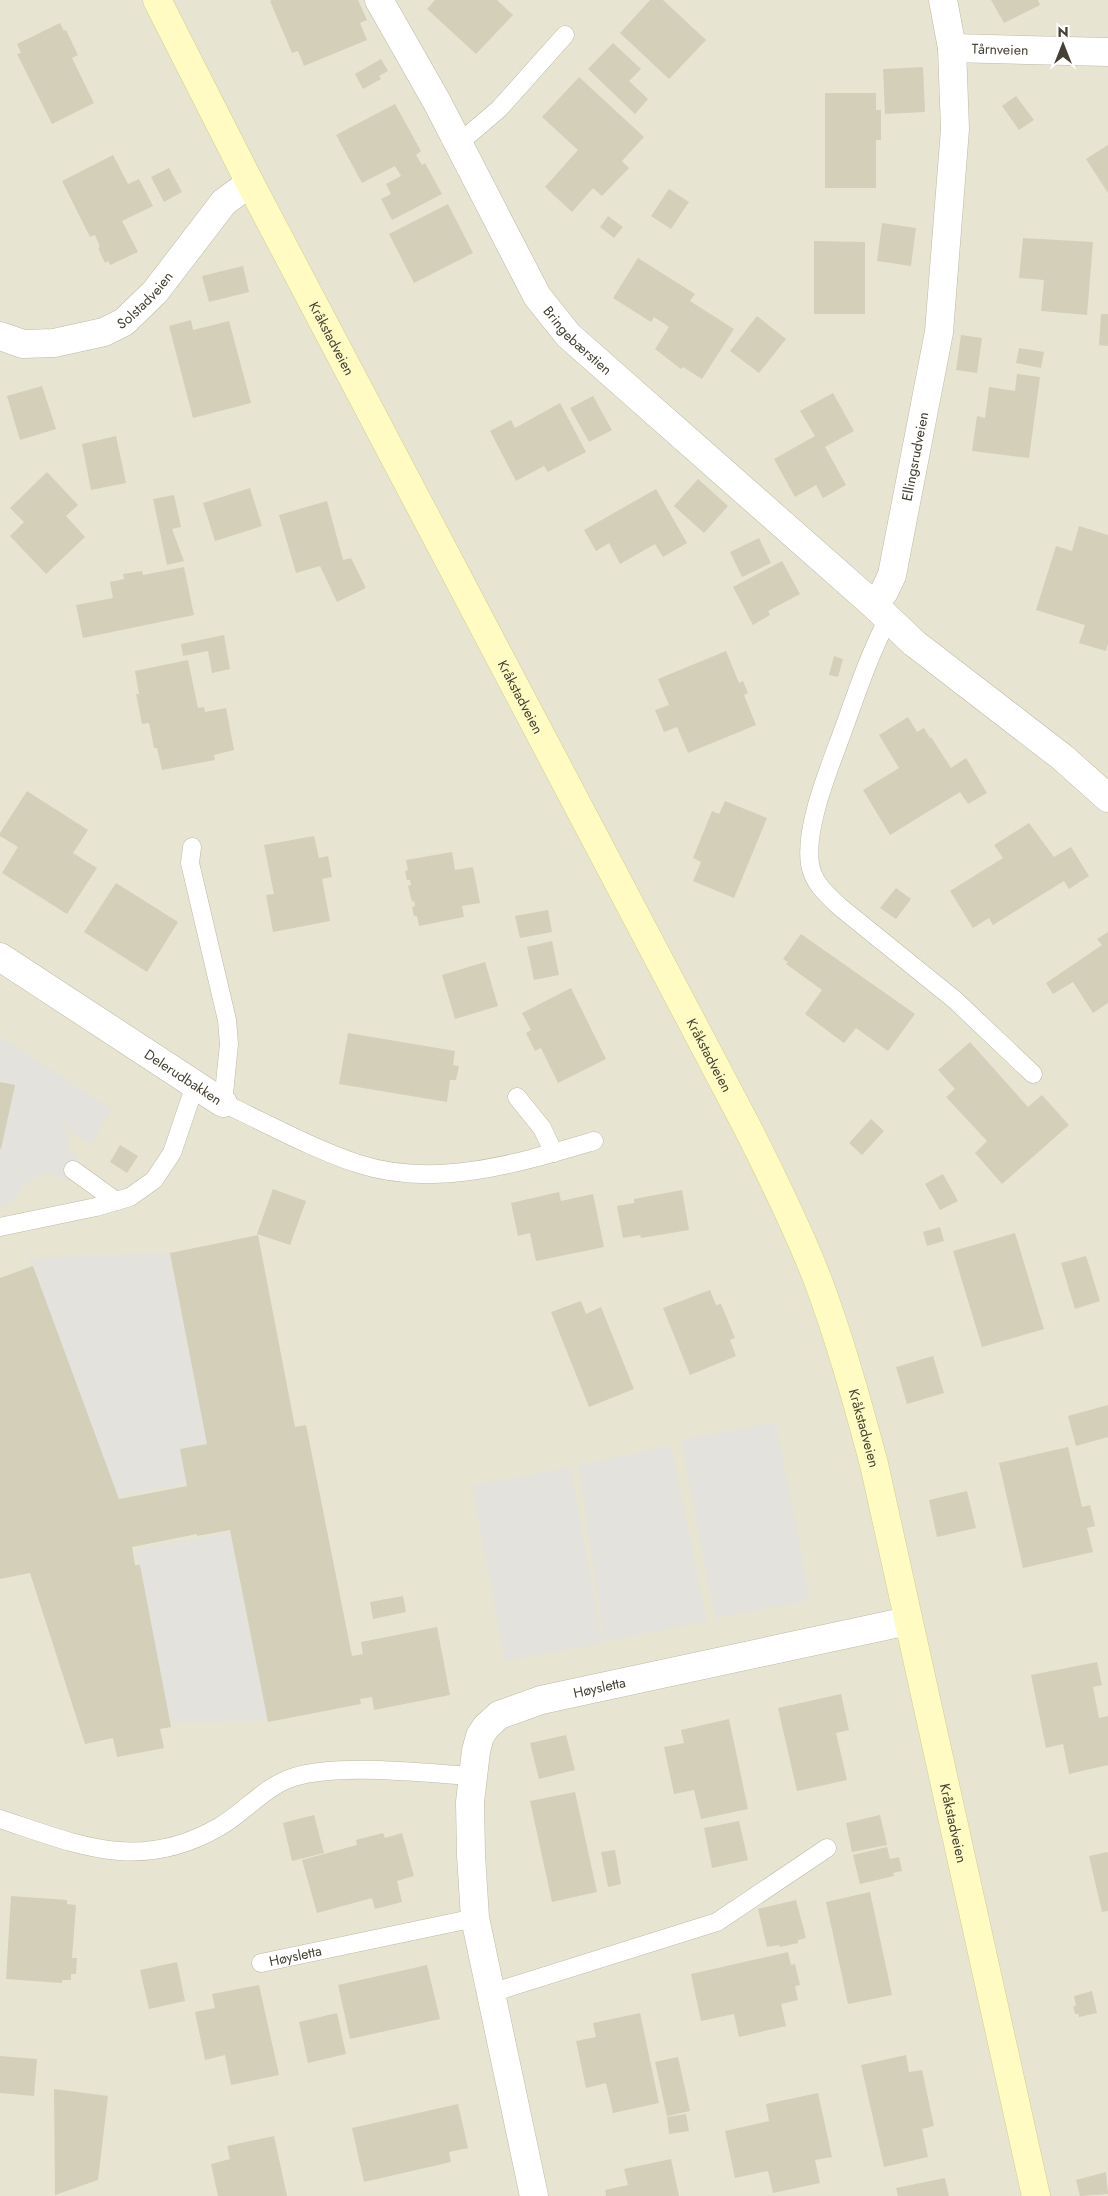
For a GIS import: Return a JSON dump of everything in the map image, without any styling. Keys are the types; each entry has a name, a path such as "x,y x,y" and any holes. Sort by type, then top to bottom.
{"main road":[{"name":"Kråkstadveien","path":"156,0 783,1198 817,1278 854,1391 874,1464 1036,2196"}],"street":[{"name":"Bringebærstien","path":"379,0 459,143 537,296 568,335 881,612"},
{"name":"Ellingsrudveien","path":"881,612 884,592 892,576 939,332 955,129 952,48 943,0"},
{"name":"Tårnveien","path":"952,48 1108,52"},
{"name":"Solstadveien","path":"0,336 23,344 54,343 104,332 124,322 156,292 224,202 250,182"},
{"path":"881,612 914,643 1062,757 1108,798"},
{"name":"Delerudbakken","path":"0,957 223,1103"},
{"name":"Høysletta","path":"534,2196 475,1918 470,1828 472,1776 480,1736 486,1727 499,1715 564,1694 908,1621"}],"lane":[{"path":"459,143 500,109 564,34"},
{"path":"881,612 870,658 813,820 810,863 813,877 822,891 955,1000 1033,1074"},
{"name":"Delerudbakken","path":"192,847 190,863 227,1020 229,1044 223,1103"},
{"path":"0,1226 130,1197 154,1180 172,1153 195,1085"},
{"path":"517,1097 542,1128 554,1152"},
{"path":"223,1103 332,1154 358,1164 385,1171 433,1174 465,1172 511,1164 594,1141"},
{"path":"73,1170 116,1201"},
{"path":"0,1818 86,1847 106,1851 157,1850 181,1845 200,1837 236,1817 276,1786 293,1778 309,1774 355,1771 472,1776"},
{"path":"491,1993 717,1922 827,1848"},
{"name":"Høysletta","path":"261,1963 475,1918"}],"shaded area":[{"path":"0,0 1108,0 1108,2196 0,2196"},
{"path":"0,1036 111,1109 91,1145 66,1128 69,1149 79,1158 67,1181 57,1176 46,1174 35,1177 23,1186 13,1201 0,1208"},
{"path":"172,1253 210,1445 188,1483 113,1497 28,1258"},
{"path":"776,1422 810,1600 715,1618 681,1440"},
{"path":"671,1446 707,1621 605,1641 578,1465"},
{"path":"570,1467 603,1643 505,1661 472,1486"},
{"path":"230,1532 268,1720 170,1723 135,1550"}],"building":[{"path":"358,0 367,20 360,23 367,40 304,66 298,51 292,53 270,1"},
{"path":"435,0 497,0 513,15 476,54 427,9"},
{"path":"650,0 663,0 706,40 669,79 620,33"},
{"path":"991,0 1038,0 1040,5 1004,23"},
{"path":"60,23 64,31 66,30 78,55 72,58 94,103 52,124 17,54 21,53 17,44"},
{"path":"613,43 641,69 629,81 648,99 635,114 588,69"},
{"path":"381,59 388,71 379,76 381,79 363,89 355,74"},
{"path":"923,67 925,112 885,114 883,69"},
{"path":"579,77 644,137 622,161 629,168 602,196 593,188 572,212 545,187 578,150 542,117"},
{"path":"825,93 876,93 876,110 881,110 881,140 876,140 876,188 825,188"},
{"path":"1016,96 1034,120 1019,130 1002,106"},
{"path":"395,104 421,151 416,155 422,165 425,163 442,194 392,220 381,199 391,194 386,184 401,176 395,166 362,183 336,135"},
{"path":"1108,145 1108,193 1086,159"},
{"path":"113,155 128,184 139,179 153,206 122,221 138,252 110,265 108,261 105,263 98,248 100,247 95,235 90,237 62,181"},
{"path":"169,168 182,192 164,202 151,177"},
{"path":"669,189 689,202 671,229 651,216"},
{"path":"448,204 473,253 414,283 389,234"},
{"path":"608,216 623,227 614,238 600,227"},
{"path":"882,223 916,228 911,266 877,261"},
{"path":"1023,238 1093,242 1087,315 1041,311 1044,280 1019,278"},
{"path":"814,241 865,242 865,314 814,314"},
{"path":"638,258 695,294 690,301 734,329 702,379 683,367 681,369 655,349 669,327 654,317 651,322 613,298"},
{"path":"243,266 249,292 209,302 202,276"},
{"path":"1101,314 1108,314 1108,346 1099,345"},
{"path":"757,316 786,339 759,373 730,351"},
{"path":"191,320 193,330 229,321 251,403 193,418 169,326"},
{"path":"961,335 982,338 977,373 956,370"},
{"path":"1019,348 1044,352 1041,368 1016,363"},
{"path":"1017,374 1040,377 1029,458 972,451 977,416 985,418 989,387 1015,391"},
{"path":"42,386 56,429 20,440 7,396"},
{"path":"833,393 854,431 825,447 846,485 823,498 816,485 795,497 774,459 815,436 800,411"},
{"path":"593,396 612,430 589,442 570,408"},
{"path":"560,403 586,452 548,472 544,466 516,481 490,431 511,420 515,428"},
{"path":"116,436 126,483 91,490 82,444"},
{"path":"47,472 78,505 66,516 85,537 46,574 10,536 24,522 10,508"},
{"path":"698,479 728,506 704,533 674,506"},
{"path":"250,488 262,526 215,541 203,503"},
{"path":"656,489 687,543 663,557 655,544 620,564 609,543 596,551 584,530"},
{"path":"174,495 181,527 172,529 184,561 167,565 153,499"},
{"path":"327,501 343,560 351,558 366,588 337,602 320,566 296,573 279,515"},
{"path":"1079,526 1108,535 1108,643 1106,651 1079,643 1085,625 1036,610 1056,546 1072,551"},
{"path":"759,538 771,563 742,577 730,552"},
{"path":"782,561 800,594 768,611 770,615 753,625 733,587"},
{"path":"184,567 194,615 83,638 76,605 113,598 110,582 124,579 123,574 142,571 143,575"},
{"path":"224,635 230,669 212,673 208,651 183,656 181,644"},
{"path":"726,651 739,683 743,681 748,693 744,695 756,725 688,753 677,727 664,732 655,710 669,705 658,679"},
{"path":"834,656 843,659 838,677 829,675"},
{"path":"188,660 198,708 204,707 205,712 226,708 234,750 214,755 215,760 162,770 157,748 154,748 149,723 142,724 136,694 139,694 135,671"},
{"path":"908,717 917,732 924,728 951,768 966,758 987,793 968,804 960,792 890,835 863,790 899,768 879,735"},
{"path":"27,791 88,830 73,853 97,868 67,914 2,873 18,847 0,836 0,833"},
{"path":"725,801 767,818 734,898 693,881 701,862 693,858 712,811 719,814"},
{"path":"1029,823 1054,857 1071,847 1089,876 1069,889 1064,881 993,925 989,918 973,928 950,891 1003,858 994,845"},
{"path":"314,836 319,858 328,856 332,877 322,879 330,921 273,932 266,895 274,894 264,845"},
{"path":"452,852 455,870 473,867 480,903 462,906 464,917 419,926 417,916 414,916 412,907 415,906 414,901 412,902 408,886 411,885 410,880 407,880 405,871 408,870 406,860"},
{"path":"116,883 178,922 147,972 84,932"},
{"path":"896,888 911,899 896,919 880,908"},
{"path":"548,910 552,932 520,938 515,916"},
{"path":"1108,932 1108,1003 1093,1013 1073,982 1053,994 1046,983 1102,945 1097,939"},
{"path":"801,934 915,1014 888,1051 856,1028 844,1043 805,1014 822,990 786,964 788,962 783,959"},
{"path":"552,941 559,975 534,980 527,947"},
{"path":"485,962 498,1006 455,1019 442,975"},
{"path":"571,988 606,1059 558,1083 541,1048 535,1051 526,1033 531,1030 522,1013"},
{"path":"348,1033 455,1051 453,1065 459,1066 456,1080 450,1080 447,1102 339,1084"},
{"path":"970,1042 1028,1107 1042,1095 1069,1125 1002,1184 975,1153 987,1141 946,1097 955,1089 938,1070"},
{"path":"0,1082 15,1085 1,1149 0,1148"},
{"path":"871,1119 884,1131 862,1155 849,1143"},
{"path":"120,1145 138,1156 127,1173 110,1162"},
{"path":"943,1174 958,1201 940,1210 925,1184"},
{"path":"273,1189 306,1201 290,1245 257,1234"},
{"path":"682,1190 689,1230 641,1238 640,1235 623,1238 617,1206 634,1203 634,1199"},
{"path":"559,1192 561,1201 593,1194 604,1247 536,1261 530,1233 518,1236 511,1203"},
{"path":"940,1227 944,1241 927,1246 923,1232"},
{"path":"1015,1233 1044,1329 982,1347 953,1251"},
{"path":"258,1235 295,1427 306,1425 352,1656 363,1654 361,1642 437,1627 450,1695 374,1710 372,1697 360,1699 361,1704 268,1722 230,1530 197,1536 197,1534 132,1547 135,1565 140,1565 171,1727 160,1729 164,1748 117,1757 113,1738 85,1744 30,1573 0,1579 0,1278 33,1266 119,1499 187,1486 180,1449 207,1444 170,1253"},
{"path":"1086,1256 1100,1301 1075,1309 1061,1263"},
{"path":"710,1290 716,1305 721,1304 735,1338 730,1340 736,1356 690,1375 663,1308"},
{"path":"581,1301 586,1314 601,1307 634,1389 589,1407 551,1312"},
{"path":"933,1356 944,1393 907,1404 896,1367"},
{"path":"1108,1405 1108,1437 1076,1446 1068,1416"},
{"path":"1068,1447 1082,1507 1090,1505 1095,1526 1087,1528 1093,1552 1023,1568 999,1463"},
{"path":"967,1491 976,1528 937,1537 929,1500"},
{"path":"403,1596 406,1612 373,1619 370,1602"},
{"path":"1097,1662 1102,1685 1093,1687 1099,1718 1108,1716 1108,1765 1069,1774 1063,1744 1046,1748 1031,1675"},
{"path":"841,1694 849,1730 836,1733 847,1780 797,1791 778,1708"},
{"path":"729,1719 748,1809 701,1819 694,1790 674,1794 664,1747 684,1743 681,1730"},
{"path":"566,1735 575,1770 539,1779 530,1743"},
{"path":"575,1792 597,1892 552,1902 530,1801"},
{"path":"314,1815 324,1853 292,1861 283,1823"},
{"path":"880,1815 887,1845 852,1852 846,1823"},
{"path":"739,1821 748,1860 712,1868 704,1828"},
{"path":"383,1833 385,1838 402,1833 414,1876 397,1881 402,1902 375,1909 372,1898 317,1913 302,1860 357,1845 356,1840"},
{"path":"887,1847 890,1859 899,1857 902,1871 893,1873 894,1876 860,1884 853,1855"},
{"path":"615,1850 621,1884 608,1887 601,1852"},
{"path":"1108,1852 1108,1911 1102,1912 1089,1856"},
{"path":"870,1892 892,1995 848,2004 826,1902"},
{"path":"11,1896 67,1900 67,1904 76,1905 72,1958 77,1958 76,1974 71,1974 71,1980 62,1980 62,1983 6,1979"},
{"path":"796,1900 806,1938 798,1940 798,1943 780,1947 779,1945 767,1947 758,1909"},
{"path":"788,1952 791,1965 795,1964 800,1985 795,1986 798,2000 781,2004 786,2026 739,2037 734,2014 701,2021 691,1974"},
{"path":"177,1962 185,2001 149,2009 140,1970"},
{"path":"427,1965 440,2019 350,2039 338,1985"},
{"path":"259,1985 279,2075 231,2085 225,2055 205,2060 195,2012 215,2008 212,1994"},
{"path":"1092,1991 1097,2013 1079,2017 1078,2014 1075,2014 1073,2006 1076,2006 1074,1996"},
{"path":"337,2013 346,2054 308,2063 299,2022"},
{"path":"640,2013 659,2103 613,2113 606,2083 586,2088 576,2041 596,2037 593,2023"},
{"path":"906,2055 909,2072 922,2070 934,2126 922,2129 928,2157 884,2167 861,2065"},
{"path":"0,2056 37,2059 34,2096 0,2093"},
{"path":"678,2057 690,2111 667,2116 655,2062"},
{"path":"54,2089 108,2096 98,2180 55,2195"},
{"path":"818,2093 832,2157 815,2160 820,2183 773,2193 768,2171 735,2178 725,2131 769,2121 766,2104"},
{"path":"458,2104 468,2148 449,2152 451,2162 364,2182 352,2128"},
{"path":"686,2114 689,2131 669,2134 667,2117"},
{"path":"274,2136 287,2196 218,2196 211,2164 230,2159 227,2146"},
{"path":"671,2159 679,2196 606,2196 605,2190 628,2185 624,2169"},
{"path":"1106,2172 1108,2194 1080,2196 1076,2180"},
{"path":"945,2178 949,2196 898,2196 896,2188"}]}
